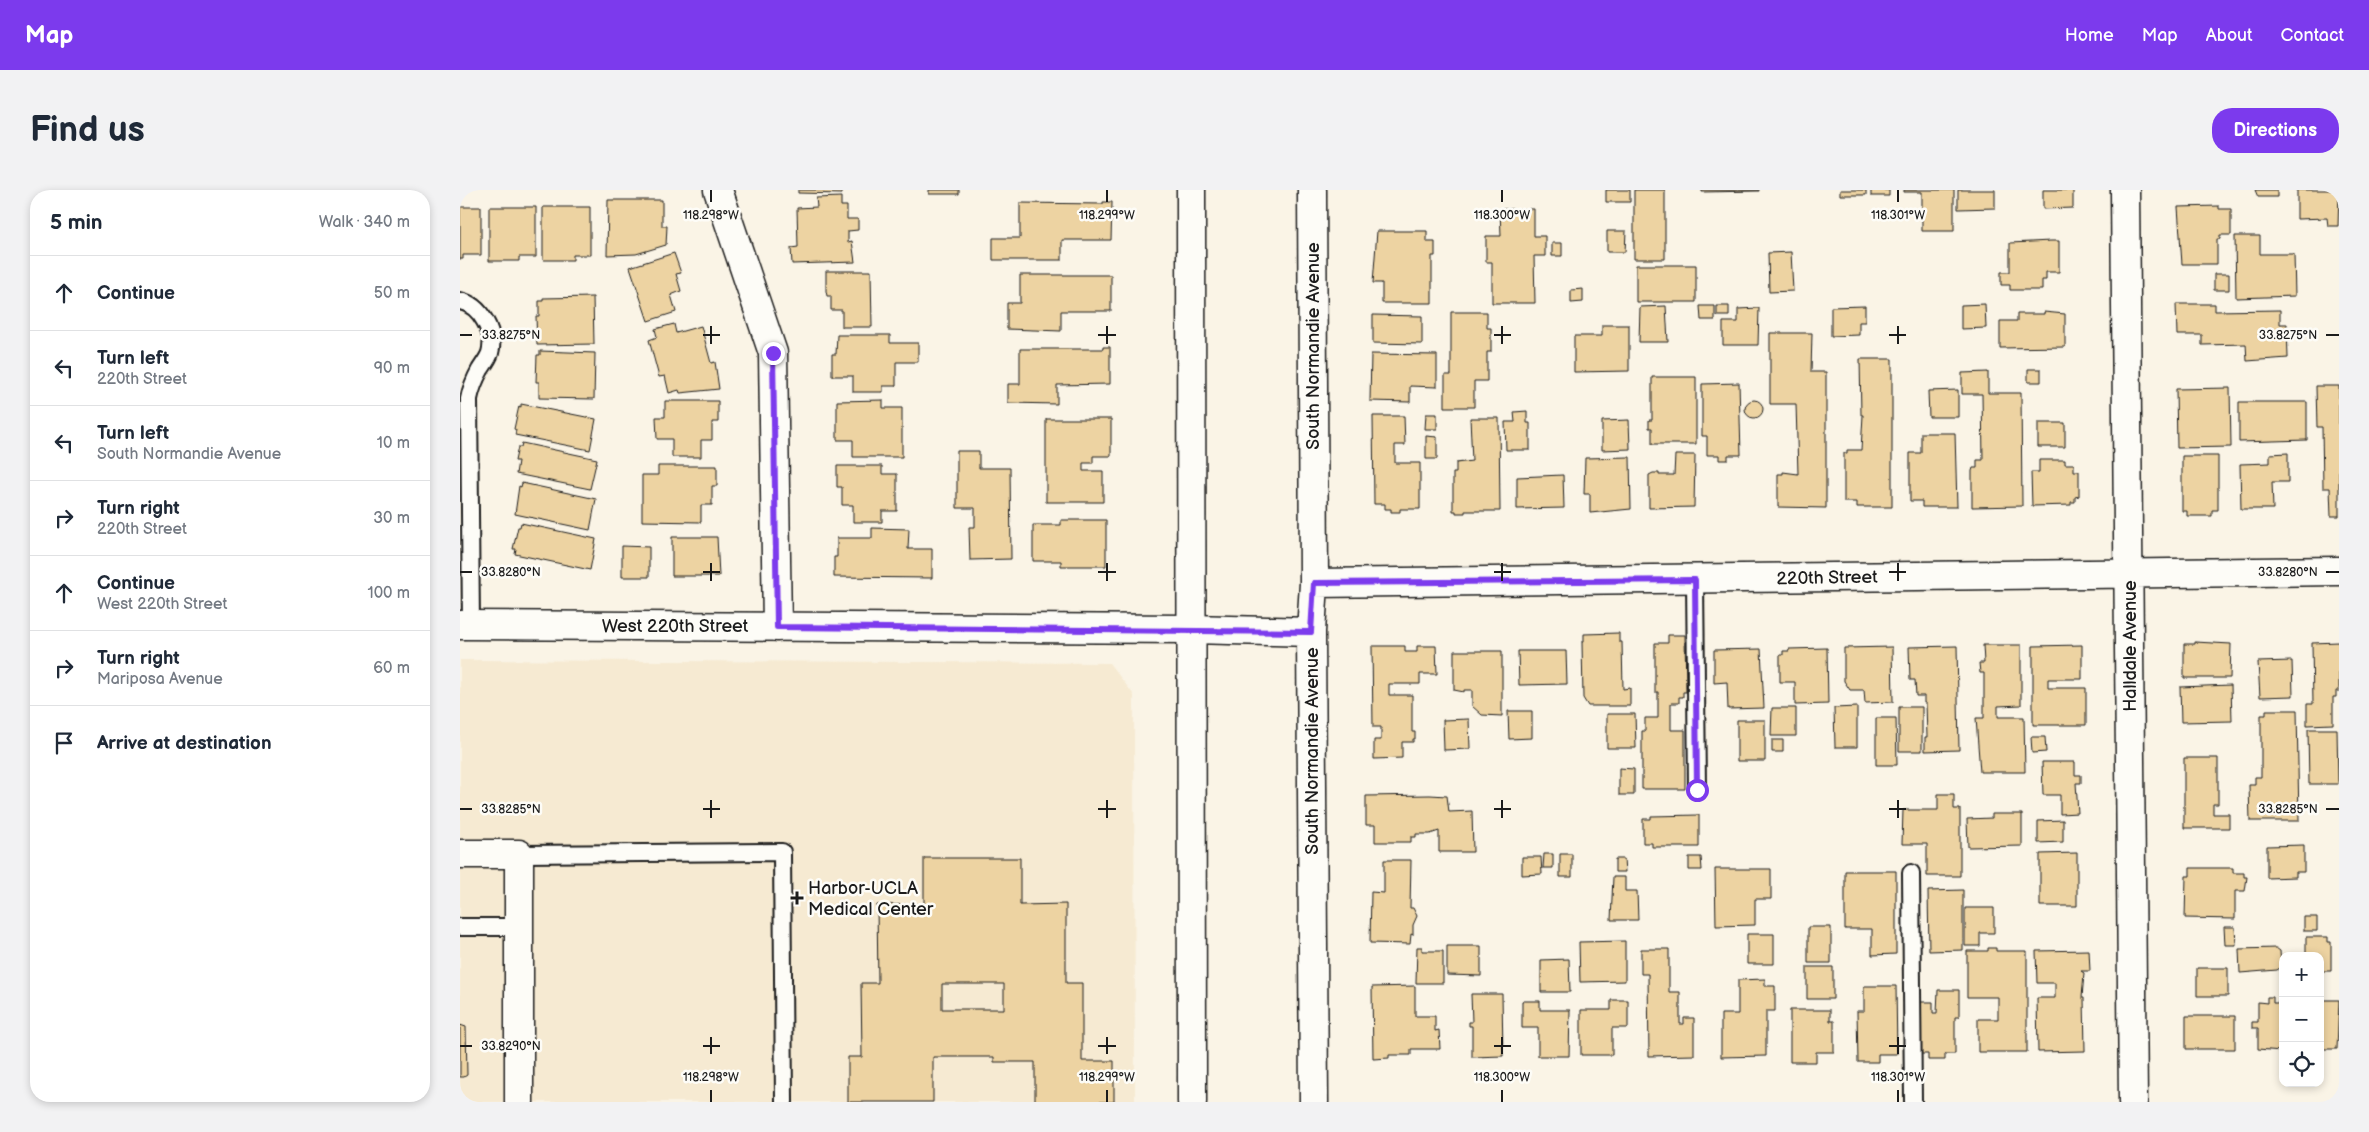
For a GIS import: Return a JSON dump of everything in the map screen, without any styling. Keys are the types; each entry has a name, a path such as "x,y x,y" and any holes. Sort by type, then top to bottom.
{"street":[{"path":"718,190 773,353 777,627"},
{"path":"1191,190 1192,1102"},
{"name":"South Normandie Avenue","path":"1312,190 1314,583 1311,632 1314,1102"},
{"name":"Halldale Avenue","path":"2125,190 2133,1102"},
{"name":"220th Street","path":"1314,583 2129,575 2339,571"},
{"name":"West 220th Street","path":"466,625 1191,629"},
{"path":"1191,629 1311,632"},
{"path":"460,854 519,854 519,1102"}],"lane":[{"path":"460,301 473,305 481,314 490,333 490,353 476,376 469,399 465,479 466,625"},
{"path":"1695,580 1697,790"},
{"path":"519,854 782,852 784,1102"},
{"path":"1911,873 1913,1102"},
{"path":"460,926 519,927"}],"shaded area":[{"name":"Harbor-UCLA Medical Center","path":"460,660 1109,663 1134,695 1135,1102 460,1102"}],"building":[{"path":"798,190 842,190 842,194 798,193"},
{"path":"929,190 959,190 959,194 929,194"},
{"path":"1606,190 1630,190 1630,202 1606,202"},
{"path":"1634,190 1665,190 1665,259 1634,259"},
{"path":"1702,190 1759,190 1759,191 1702,192"},
{"path":"1840,190 1866,190 1866,195 1840,195"},
{"path":"1871,190 1889,190 1889,196 1871,196"},
{"path":"1904,190 1954,190 1954,231 1922,231 1922,192 1904,192"},
{"path":"1958,190 1995,190 1995,208 1958,209"},
{"path":"2043,190 2073,190 2073,208 2043,209"},
{"path":"2255,190 2277,190 2277,197 2258,197"},
{"path":"2297,190 2339,190 2338,226 2328,226 2327,218 2297,219"},
{"path":"841,197 841,206 847,206 847,219 858,219 858,230 848,231 848,242 852,241 855,262 792,264 791,248 798,247 797,208 817,207 816,198"},
{"path":"608,200 662,200 662,226 667,226 666,245 636,254 607,255"},
{"path":"1103,202 1112,202 1111,240 1062,240 1062,260 993,260 993,238 1020,238 1020,203 1103,204"},
{"path":"2219,206 2219,209 2231,209 2231,235 2220,235 2220,239 2217,239 2217,264 2182,264 2178,207"},
{"path":"460,207 481,207 481,255 463,255 463,259 460,259"},
{"path":"489,207 536,207 536,257 519,257 519,261 489,261"},
{"path":"543,207 590,207 590,255 573,255 573,260 543,260"},
{"path":"1500,209 1534,209 1534,236 1545,236 1545,256 1534,256 1535,303 1492,303 1492,262 1486,262 1486,236 1501,236"},
{"path":"1377,231 1427,231 1427,242 1435,242 1435,256 1432,256 1432,303 1382,303 1382,283 1373,283"},
{"path":"1607,231 1626,231 1625,252 1607,252"},
{"path":"2235,236 2260,236 2260,254 2294,254 2295,296 2236,298"},
{"path":"2059,241 2059,272 2046,272 2046,280 2042,280 2042,290 2010,290 2010,285 2001,285 2001,272 2010,272 2010,243"},
{"path":"1552,243 1562,243 1562,256 1552,256"},
{"path":"1791,252 1793,291 1769,292 1768,253"},
{"path":"674,253 681,273 676,274 681,291 671,295 676,312 648,321 630,267"},
{"path":"1636,265 1696,265 1696,302 1636,302"},
{"path":"826,271 871,271 872,327 842,327 842,310 831,310 831,296 827,296"},
{"path":"2214,274 2229,274 2229,290 2214,290"},
{"path":"1020,275 1111,275 1111,311 1061,311 1061,331 1007,329 1007,303 1020,303"},
{"path":"1583,289 1583,302 1571,303 1571,290"},
{"path":"593,297 594,344 537,345 536,316 539,316 539,301 543,301 543,298"},
{"path":"1985,304 1986,328 1961,329 1961,305"},
{"path":"2176,304 2215,304 2215,311 2280,310 2280,324 2287,324 2288,358 2247,361 2246,344 2202,345 2202,335 2177,335"},
{"path":"1666,306 1668,342 1639,342 1640,307"},
{"path":"1700,306 1715,306 1715,320 1701,320"},
{"path":"1717,306 1729,306 1729,316 1717,316"},
{"path":"1865,306 1865,322 1859,322 1859,335 1831,336 1831,307"},
{"path":"1759,308 1758,345 1723,345 1723,322 1738,322 1738,309"},
{"path":"1451,312 1487,312 1487,328 1491,328 1491,352 1487,352 1487,381 1474,381 1474,407 1445,407 1445,375 1451,375"},
{"path":"2044,312 2065,314 2065,347 2000,348 2000,321 2017,321 2017,314 2044,314"},
{"path":"1373,315 1422,316 1422,344 1373,343"},
{"path":"674,324 676,333 701,326 711,363 715,362 719,389 680,393 679,390 669,393 665,376 659,377 649,340 657,337 655,329"},
{"path":"1602,325 1629,325 1629,371 1574,372 1574,336 1602,336"},
{"path":"1770,333 1812,333 1811,372 1826,372 1826,508 1778,507 1778,474 1783,474 1783,472 1798,474 1796,404 1770,404"},
{"path":"837,335 890,335 890,343 918,343 918,362 896,362 896,386 883,386 883,392 853,392 853,376 832,376 832,354 836,354"},
{"path":"1103,347 1110,347 1110,384 1057,385 1057,404 1008,403 1008,384 1020,384 1020,349 1103,349"},
{"path":"540,351 595,353 594,399 539,398 539,382 536,382 537,355 540,355"},
{"path":"1371,354 1437,355 1437,387 1410,386 1410,402 1370,401"},
{"path":"1860,359 1892,359 1892,507 1857,507 1857,502 1844,502 1844,453 1847,453 1847,450 1861,450 1863,415 1861,415"},
{"path":"2028,369 2041,369 2041,382 2028,382"},
{"path":"1988,372 1988,393 2021,393 2022,506 1972,507 1972,471 1973,468 1977,468 1977,460 1983,460 1982,394 1962,394 1962,373"},
{"path":"1652,377 1696,377 1696,444 1652,444 1652,428 1649,428 1649,420 1652,420"},
{"path":"1739,383 1741,455 1728,455 1728,460 1719,460 1719,455 1707,455 1707,436 1702,436 1702,384"},
{"path":"2316,386 2339,386 2339,516 2331,516 2330,488 2323,488 2322,427 2317,427"},
{"path":"2230,388 2231,447 2177,448 2176,389"},
{"path":"1958,390 1958,417 1929,417 1928,391"},
{"path":"883,400 883,408 902,408 902,457 853,457 853,440 837,440 837,401"},
{"path":"1754,400 1760,403 1763,409 1760,415 1754,418 1748,415 1745,409 1748,403"},
{"path":"665,401 718,401 718,422 712,422 712,440 701,440 701,457 672,457 672,439 657,439 656,417 665,417"},
{"path":"2239,402 2307,402 2307,440 2239,442"},
{"path":"521,404 596,419 590,450 515,435 516,430 514,429"},
{"path":"1527,411 1527,423 1530,423 1530,450 1506,450 1505,422 1515,422 1514,412"},
{"path":"1426,414 1437,414 1437,429 1425,429"},
{"path":"1373,416 1404,416 1405,445 1395,445 1395,463 1420,463 1420,509 1400,509 1400,512 1391,512 1391,509 1385,509 1385,504 1374,504"},
{"path":"1470,418 1499,418 1500,511 1465,511 1465,513 1456,513 1456,511 1453,511 1453,473 1456,473 1456,463 1472,461"},
{"path":"1046,419 1111,419 1111,456 1093,456 1093,463 1083,463 1083,471 1103,471 1103,502 1046,502"},
{"path":"1629,420 1630,449 1602,450 1602,421"},
{"path":"2038,423 2065,423 2065,447 2038,447"},
{"path":"1921,433 1955,433 1957,507 1922,507 1922,501 1910,501 1910,453 1921,453"},
{"path":"1426,436 1437,437 1437,459 1426,459"},
{"path":"522,443 597,459 590,489 516,474 518,461 515,461 518,447 521,447"},
{"path":"957,451 979,451 979,468 1010,468 1011,559 970,560 969,527 975,527 975,508 957,508"},
{"path":"2288,453 2288,482 2272,482 2273,509 2241,509 2240,464 2270,463 2270,454"},
{"path":"1675,455 1695,455 1694,507 1649,508 1649,475 1659,473 1659,475 1674,475"},
{"path":"2182,456 2218,456 2218,510 2212,510 2212,516 2187,516 2187,511 2182,511"},
{"path":"1630,457 1631,509 1590,513 1590,494 1584,494 1585,458"},
{"path":"2039,460 2065,460 2065,464 2074,464 2074,471 2079,471 2079,496 2075,497 2075,502 2071,502 2071,505 2032,506 2031,472 2039,472"},
{"path":"658,466 717,466 717,486 712,486 712,505 701,505 701,522 642,521 642,475 658,475"},
{"path":"837,466 882,466 882,474 897,474 897,511 882,511 882,522 853,522 853,505 842,505 842,487 837,487"},
{"path":"1563,475 1564,508 1517,509 1517,477"},
{"path":"522,483 596,499 590,530 515,514 519,486 521,487"},
{"path":"1061,520 1106,520 1106,566 1061,566 1061,561 1033,561 1033,525 1061,525"},
{"path":"521,523 596,539 590,570 515,554 516,549 513,549 518,527 520,527"},
{"path":"872,528 909,529 908,549 932,549 932,578 834,577 834,557 837,557 837,538 872,538"},
{"path":"672,537 717,537 719,576 672,576"},
{"path":"622,546 649,547 649,577 622,577"},
{"path":"1619,633 1619,642 1622,642 1623,689 1630,688 1630,706 1588,706 1583,698 1582,642 1584,642 1584,634"},
{"path":"1668,635 1685,635 1686,692 1683,692 1683,697 1679,697 1679,703 1671,703 1671,730 1685,730 1685,789 1642,789 1642,731 1645,731 1645,718 1658,718 1658,692 1655,692 1655,643 1668,643"},
{"path":"2195,642 2231,644 2230,678 2184,678 2184,644 2195,644"},
{"path":"2339,642 2339,691 2336,691 2336,697 2333,697 2333,724 2307,725 2307,704 2313,704 2312,643"},
{"path":"1983,645 2021,645 2021,705 1998,706 1998,717 2024,717 2025,772 1980,772 1976,718 1984,718 1984,673 1980,673 1979,663 1984,663"},
{"path":"2082,645 2082,679 2048,679 2048,688 2086,688 2086,725 2033,725 2033,646"},
{"path":"1372,646 1405,646 1405,652 1417,652 1417,646 1436,646 1437,674 1420,674 1420,684 1389,684 1389,695 1412,695 1412,732 1415,732 1415,739 1413,739 1413,742 1402,742 1402,758 1374,759 1374,740 1381,740 1381,727 1373,727"},
{"path":"1957,646 1959,750 1925,751 1925,737 1927,737 1926,703 1924,703 1924,696 1916,696 1915,680 1910,680 1909,647"},
{"path":"1892,647 1893,702 1865,703 1864,690 1850,690 1844,681 1844,648"},
{"path":"1827,648 1828,704 1795,705 1795,682 1780,682 1780,655 1783,655 1783,651 1789,651 1789,649"},
{"path":"1761,649 1764,708 1728,709 1727,682 1714,683 1714,650"},
{"path":"1454,651 1502,651 1502,716 1482,715 1472,706 1472,690 1464,690 1464,692 1454,690"},
{"path":"1518,651 1566,651 1567,684 1519,685"},
{"path":"2292,661 2293,696 2260,697 2258,662"},
{"path":"2231,685 2232,721 2181,722 2180,687"},
{"path":"1857,707 1857,747 1835,747 1834,708"},
{"path":"1899,707 1922,707 1922,751 1899,751"},
{"path":"1772,708 1796,708 1796,736 1771,736"},
{"path":"2266,710 2297,710 2299,821 2250,821 2249,785 2255,785 2255,777 2261,777 2261,715 2266,715"},
{"path":"1508,711 1532,711 1532,738 1509,739"},
{"path":"1607,714 1635,714 1636,748 1607,748"},
{"path":"1876,718 1896,718 1897,765 1876,765"},
{"path":"1469,719 1470,749 1444,750 1443,720"},
{"path":"1737,720 1765,720 1765,761 1737,761"},
{"path":"2308,729 2337,729 2338,784 2309,784"},
{"path":"2031,737 2045,737 2046,752 2032,753"},
{"path":"1772,740 1783,740 1783,752 1772,752"},
{"path":"2184,758 2218,758 2218,804 2213,804 2213,814 2229,814 2229,828 2184,828"},
{"path":"2042,762 2075,762 2075,775 2081,775 2081,783 2076,783 2078,813 2060,814 2060,795 2043,795"},
{"path":"1619,768 1634,769 1634,795 1619,795"},
{"path":"1938,794 1954,794 1954,809 1960,809 1960,876 1927,876 1927,844 1902,844 1903,810 1938,810"},
{"path":"1366,796 1447,796 1449,812 1472,811 1473,852 1439,852 1439,831 1430,834 1416,834 1416,837 1411,837 1411,842 1375,842 1375,825 1366,825"},
{"path":"1992,814 2022,814 2022,846 1968,847 1967,819 1992,818"},
{"path":"1699,815 1699,847 1652,847 1652,843 1643,843 1643,819 1651,819 1651,816"},
{"path":"2063,820 2063,842 2038,843 2038,821"},
{"path":"2304,845 2304,872 2296,872 2296,877 2267,878 2267,846"},
{"path":"2077,853 2077,906 2040,906 2040,854"},
{"path":"1544,854 1553,854 1553,868 1543,868"},
{"path":"1560,854 1572,854 1572,877 1560,877"},
{"path":"1522,857 1541,857 1542,874 1522,875"},
{"path":"1689,857 1701,857 1702,870 1689,870"},
{"path":"924,858 1020,858 1020,905 1066,904 1066,983 1082,983 1082,1061 1114,1061 1114,1102 1035,1102 1035,1062 994,1062 994,1057 933,1057 933,1102 848,1102 848,1057 862,1057 861,983 878,983 877,905 924,904","holes":["942,984 1004,984 1004,1009 942,1009"]},
{"path":"1615,859 1624,859 1625,872 1615,872"},
{"path":"1384,860 1411,860 1410,908 1413,908 1417,916 1413,925 1413,935 1411,934 1410,944 1370,943 1371,892 1384,893"},
{"path":"2190,868 2233,868 2233,873 2244,873 2244,877 2247,877 2245,891 2235,891 2235,919 2185,918 2186,876 2190,876"},
{"path":"1715,869 1771,869 1771,899 1755,899 1755,925 1716,926"},
{"path":"1845,871 1896,871 1896,954 1872,955 1872,929 1845,929"},
{"path":"1613,877 1625,877 1625,891 1637,891 1638,920 1611,920"},
{"path":"1963,890 1963,950 1929,951 1928,891"},
{"path":"1965,908 1994,908 1994,933 1980,933 1980,946 1965,946"},
{"path":"2304,917 2317,917 2317,931 2304,931"},
{"path":"1808,927 1831,927 1831,963 1808,963"},
{"path":"2224,927 2235,927 2236,945 2225,945"},
{"path":"1747,934 1774,934 1774,964 1747,964"},
{"path":"2306,937 2328,937 2328,942 2331,942 2331,971 2324,971 2324,952 2306,952"},
{"path":"1625,941 1625,981 1580,982 1579,942"},
{"path":"1447,946 1481,946 1481,976 1447,975"},
{"path":"1417,947 1422,947 1422,951 1443,951 1443,983 1416,983"},
{"path":"1988,948 1996,948 1996,951 2027,951 2027,1052 1978,1052 1978,1019 1998,1019 1998,997 1967,997 1967,951 1988,951"},
{"path":"2276,948 2280,951 2279,968 2240,973 2239,949"},
{"path":"1641,949 1669,949 1669,992 1680,992 1680,1024 1684,1024 1684,1018 1694,1018 1694,1055 1649,1056 1648,974 1641,974"},
{"path":"2089,950 2090,971 2081,971 2084,973 2082,998 2084,998 2085,1051 2038,1052 2037,998 2055,998 2055,983 2037,983 2036,951"},
{"path":"1569,959 1570,992 1541,992 1541,960"},
{"path":"1807,967 1833,967 1833,999 1807,999"},
{"path":"2197,968 2228,968 2228,996 2197,996"},
{"path":"1765,979 1765,986 1775,986 1775,1011 1766,1011 1766,1056 1721,1057 1721,1014 1738,1014 1738,980"},
{"path":"1415,986 1415,1016 1435,1016 1435,1031 1439,1030 1440,1049 1411,1049 1411,1055 1389,1055 1389,1058 1373,1059 1372,987"},
{"path":"1864,986 1896,986 1897,1054 1878,1054 1878,1062 1858,1062 1857,1011 1864,1011"},
{"path":"1938,990 1959,990 1959,1017 1955,1017 1955,1054 1945,1054 1945,1060 1928,1060 1928,1054 1919,1054 1918,1002 1933,1002 1933,1013 1937,1013"},
{"path":"1471,994 1502,994 1503,1056 1472,1057 1472,1026 1469,1026 1469,1022 1472,1022"},
{"path":"2267,997 2273,997 2273,1003 2279,1003 2279,1051 2258,1049 2258,1028 2252,1028 2252,1022 2258,1022 2258,1002 2267,1003"},
{"path":"1611,1000 1628,1000 1628,1028 1612,1028 1612,1055 1581,1055 1581,1010 1611,1010"},
{"path":"2324,1000 2339,1000 2337,1049 2324,1049"},
{"path":"1522,1001 1540,1001 1540,1010 1570,1010 1569,1056 1538,1056 1538,1028 1522,1028"},
{"path":"1790,1010 1830,1010 1830,1021 1834,1021 1834,1052 1816,1052 1816,1062 1790,1062"},
{"path":"2186,1016 2235,1016 2235,1049 2186,1049"},
{"path":"460,1025 466,1027 467,1075 464,1077 460,1077"}],"place":[{"name":"Harbor-UCLA Medical Center","path":"797,898"}],"route":[{"path":"773,353 777,627 1191,629 1311,632 1314,583 1695,580 1697,790"}]}
